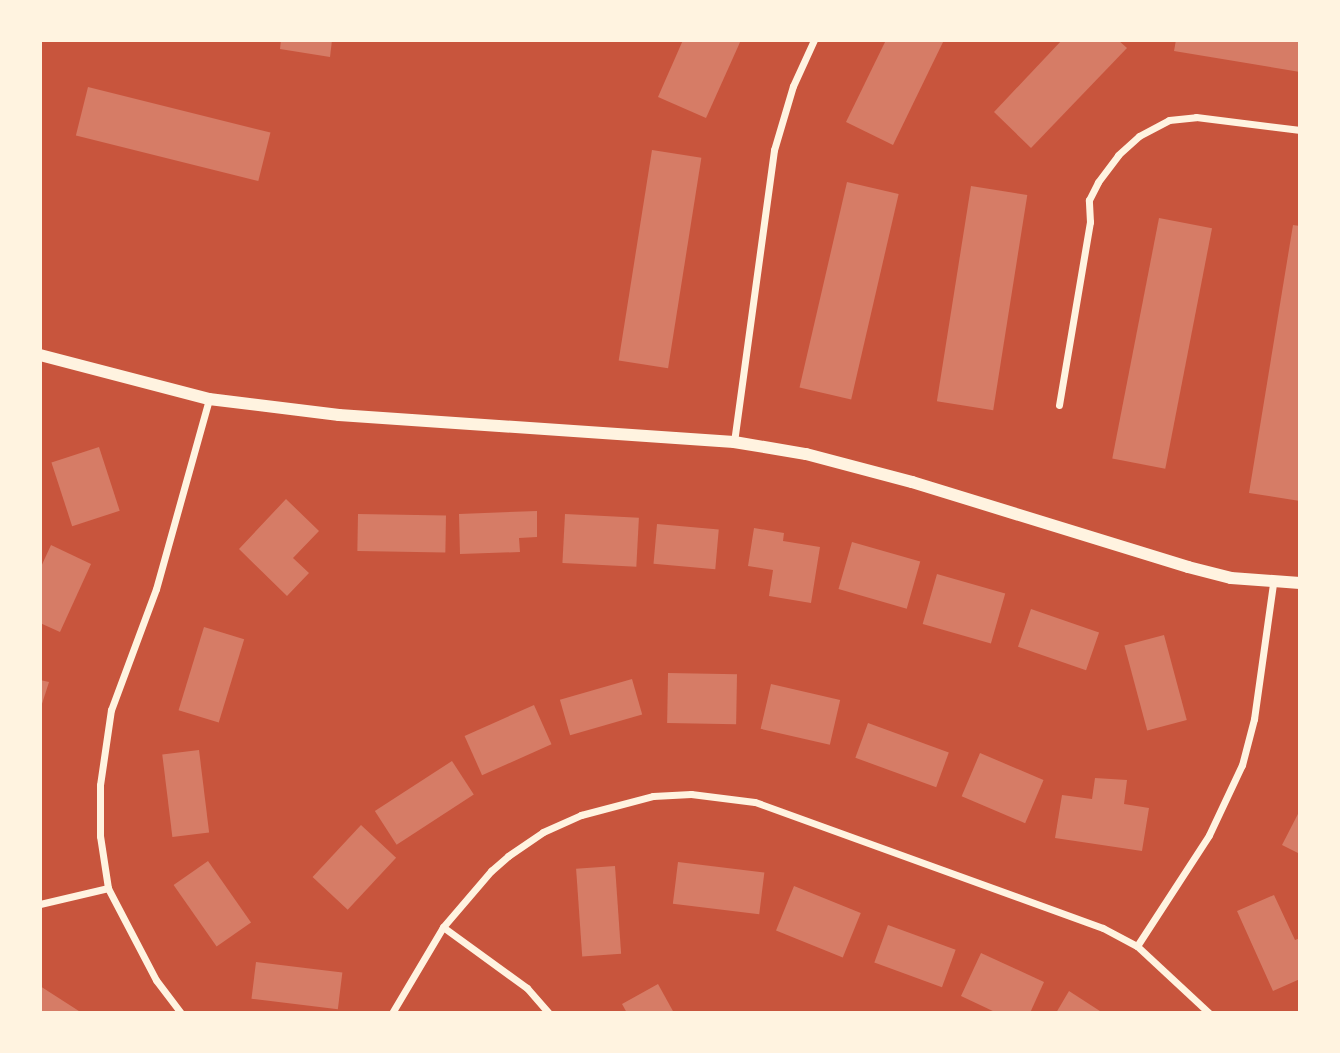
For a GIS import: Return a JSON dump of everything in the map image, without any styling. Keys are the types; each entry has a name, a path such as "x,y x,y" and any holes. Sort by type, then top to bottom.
{"street":[{"path":"734,442 774,150 793,86 814,40"},
{"path":"1059,405 1090,222 1089,200 1098,182 1118,155 1139,136 1169,120 1196,117 1300,130"},
{"path":"40,355 209,399 339,415 734,442 806,454 912,482 1188,567 1231,578 1300,583"},
{"path":"181,1013 156,980 108,888 100,836 100,785 104,743 120,683 175,530 209,399"},
{"path":"1137,947 1209,835 1242,765 1254,719 1273,583"},
{"path":"392,1013 443,927 491,871 543,832 617,803 653,796 691,794 755,802 1103,928 1137,947 1209,1013"},
{"path":"40,904 108,888"},
{"path":"443,927 527,988 549,1013"}],"building":[{"path":"281,40 332,40 330,57 280,49"},
{"path":"683,40 741,40 706,118 658,97"},
{"path":"886,40 944,40 893,145 846,122"},
{"path":"1062,40 1118,40 1127,48 1031,148 994,112"},
{"path":"1176,40 1300,40 1300,72 1174,51"},
{"path":"88,87 270,132 258,181 76,136"},
{"path":"652,150 701,158 668,368 619,360"},
{"path":"847,182 899,194 851,400 800,388"},
{"path":"971,186 1027,195 993,410 937,401"},
{"path":"1159,218 1212,228 1165,469 1112,458"},
{"path":"1293,225 1300,226 1300,501 1249,493"},
{"path":"99,447 120,511 72,526 51,462"},
{"path":"286,499 319,531 293,558 309,573 287,596 239,549"},
{"path":"537,511 537,537 519,538 520,552 460,554 459,514"},
{"path":"358,514 446,516 445,553 357,551"},
{"path":"565,514 639,518 636,567 562,563"},
{"path":"657,524 719,529 715,569 654,564"},
{"path":"754,528 784,533 783,541 820,547 811,603 769,596 773,570 748,566"},
{"path":"852,542 920,562 907,609 838,589"},
{"path":"51,545 91,564 60,632 40,623 40,569"},
{"path":"937,574 1005,594 991,644 923,624"},
{"path":"1031,609 1099,632 1086,670 1018,647"},
{"path":"204,627 244,639 219,722 179,710"},
{"path":"1164,635 1187,720 1147,731 1124,646"},
{"path":"668,673 737,674 736,724 667,723"},
{"path":"632,679 642,715 570,735 560,700"},
{"path":"40,680 49,682 41,707 40,707"},
{"path":"771,684 840,700 830,745 761,729"},
{"path":"534,705 551,744 482,775 465,736"},
{"path":"868,723 949,752 936,787 855,758"},
{"path":"199,750 209,832 172,837 162,755"},
{"path":"980,753 1044,780 1025,823 962,796"},
{"path":"452,761 474,795 397,845 375,811"},
{"path":"1095,778 1127,780 1124,804 1149,808 1142,851 1055,838 1062,795 1092,799"},
{"path":"1300,810 1300,854 1282,845"},
{"path":"361,825 396,858 348,910 313,877"},
{"path":"208,861 251,922 217,947 174,885"},
{"path":"678,862 764,873 759,914 673,904"},
{"path":"615,866 621,954 582,957 576,869"},
{"path":"794,886 861,913 843,957 776,931"},
{"path":"1274,895 1295,940 1300,938 1300,979 1273,991 1237,911"},
{"path":"888,925 956,950 942,987 874,963"},
{"path":"981,953 1044,982 1030,1013 997,1013 961,996"},
{"path":"256,962 342,973 338,1009 251,999"},
{"path":"658,984 674,1013 627,1013 622,1004"},
{"path":"40,986 82,1013 40,1013"},
{"path":"1069,991 1103,1013 1056,1013"}]}
